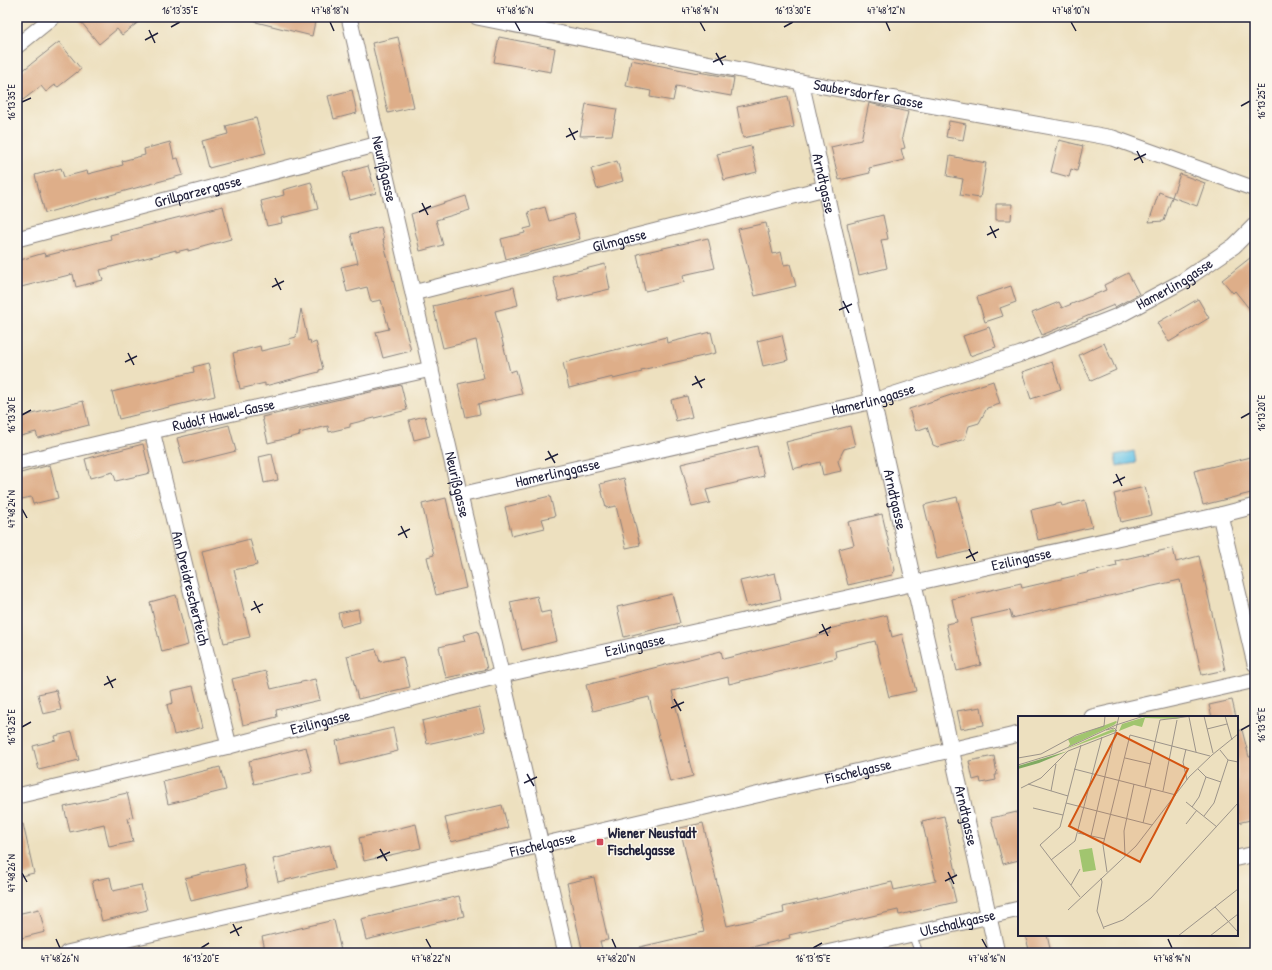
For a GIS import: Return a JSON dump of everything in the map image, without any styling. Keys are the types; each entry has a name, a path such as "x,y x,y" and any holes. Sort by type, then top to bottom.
{"street":[{"path":"17,46 53,17"},
{"name":"Neurißgasse","path":"349,17 566,953"},
{"name":"Saubersdorfer Gasse","path":"477,17 801,82 1113,138 1255,189"},
{"name":"Arndtgasse","path":"801,82 997,953"},
{"name":"Grillparzergasse","path":"17,239 379,144"},
{"name":"Gilmgasse","path":"413,293 825,188"},
{"name":"Hamerlinggasse","path":"460,495 873,401 1021,354 1118,316 1183,281 1234,246 1255,225"},
{"name":"Rudolf Hawel-Gasse","path":"17,463 152,431 431,369"},
{"name":"Am Dreidrescherteich","path":"152,431 230,746"},
{"name":"Ezilingasse","path":"17,796 230,746 502,675 1220,516 1255,506"},
{"path":"1220,516 1255,664"},
{"path":"1096,716 1255,680"},
{"name":"Fischelgasse","path":"67,953 1018,734"},
{"path":"1238,858 1255,854"},
{"name":"Ulschalkgasse","path":"826,953 1018,909"}],"lane":[{"path":"912,934 919,953"}],"water":[{"path":"1134,451 1136,463 1117,466 1115,455"}],"building":[{"path":"77,17 145,17 122,35 117,29 99,44"},
{"path":"257,17 316,17 312,36 256,22"},
{"path":"398,37 414,107 388,113 372,43"},
{"path":"499,37 555,48 551,72 494,62"},
{"path":"59,42 81,69 58,87 55,85 46,92 41,86 23,100 17,92 17,75"},
{"path":"631,60 698,73 734,78 731,96 676,86 673,101 650,97 651,91 626,86"},
{"path":"352,90 357,113 334,119 328,96"},
{"path":"788,96 794,127 743,138 737,107"},
{"path":"869,103 908,112 902,137 905,148 901,149 904,160 869,168 870,173 839,180 831,147 861,140"},
{"path":"586,104 617,109 612,135 580,136"},
{"path":"256,118 266,153 209,168 202,141 228,134 226,126"},
{"path":"949,121 966,124 963,140 946,137"},
{"path":"1059,140 1083,146 1077,171 1071,169 1069,177 1051,172"},
{"path":"170,142 174,159 178,158 183,175 45,213 35,175 61,168 64,177 87,171 88,174 123,165 122,161 145,155 144,149"},
{"path":"751,146 757,172 724,180 717,154"},
{"path":"950,156 986,163 980,198 960,195 963,179 947,176"},
{"path":"617,161 623,181 597,189 591,169"},
{"path":"368,166 376,193 350,200 343,173"},
{"path":"1180,174 1205,183 1197,206 1172,197"},
{"path":"311,182 318,209 281,218 282,223 267,226 261,201 284,195 283,190"},
{"path":"1159,192 1172,197 1164,221 1149,222"},
{"path":"466,196 470,210 436,220 443,245 420,251 411,214"},
{"path":"996,204 1012,204 1011,220 996,220"},
{"path":"223,206 231,239 188,251 188,249 176,252 176,250 100,270 103,280 76,287 73,274 17,288 17,261 44,253 45,256 111,239 110,235"},
{"path":"545,207 549,221 573,214 580,239 506,259 501,239 525,233 524,229 532,227 528,212"},
{"path":"883,215 888,239 881,240 887,268 859,275 847,224"},
{"path":"766,223 773,254 781,252 784,265 790,264 796,286 755,296 738,229"},
{"path":"381,227 411,351 383,358 376,332 389,329 381,300 371,302 367,287 347,292 341,267 358,263 351,234"},
{"path":"708,238 715,268 683,275 684,282 645,291 637,254"},
{"path":"1255,254 1255,316 1235,291 1233,293 1222,280"},
{"path":"605,264 610,289 559,301 553,277"},
{"path":"1128,273 1139,294 1115,307 1114,305 1042,335 1032,313 1059,302 1062,308 1106,290 1104,285"},
{"path":"1011,286 1016,302 1000,308 1003,316 985,322 977,297"},
{"path":"514,287 518,305 495,311 510,372 516,370 522,394 478,404 480,414 466,417 458,384 484,378 476,340 443,348 433,306"},
{"path":"1198,299 1209,318 1169,342 1157,323"},
{"path":"301,309 308,341 310,340 311,344 316,342 323,369 319,370 319,372 265,386 265,383 240,389 233,353 260,346 261,351 291,344 289,339 296,337"},
{"path":"989,327 996,347 970,356 963,336"},
{"path":"711,332 716,353 641,370 642,372 613,379 613,377 569,388 563,363 666,337 667,343"},
{"path":"782,335 788,360 763,366 757,341"},
{"path":"1104,343 1116,370 1091,381 1079,355"},
{"path":"1052,362 1061,389 1031,399 1022,372"},
{"path":"208,363 215,396 119,419 112,392 194,372 193,367"},
{"path":"993,381 1000,404 987,408 979,423 969,426 965,439 938,447 933,445 927,427 916,431 909,409"},
{"path":"401,385 407,410 350,424 350,427 329,432 328,426 268,443 262,417"},
{"path":"687,396 692,417 676,421 671,400"},
{"path":"83,401 89,425 38,438 36,432 17,437 17,418"},
{"path":"425,416 430,436 414,440 409,420"},
{"path":"229,425 236,451 184,464 177,438"},
{"path":"850,426 855,446 844,449 838,461 841,471 823,475 820,462 793,469 786,442"},
{"path":"143,444 150,473 116,481 113,472 90,478 85,459"},
{"path":"757,446 764,476 706,490 710,503 692,507 681,464"},
{"path":"272,454 278,480 264,483 259,457"},
{"path":"1255,456 1255,492 1203,505 1194,471"},
{"path":"50,465 58,498 33,504 31,497 17,500 17,474"},
{"path":"624,478 640,545 626,548 616,506 606,508 600,484"},
{"path":"1145,487 1152,515 1121,522 1114,494"},
{"path":"550,496 555,516 542,519 545,528 512,536 505,507"},
{"path":"957,497 970,551 937,559 924,505"},
{"path":"446,498 466,588 436,595 427,557 434,555 422,504"},
{"path":"1085,500 1092,527 1038,540 1031,510 1061,503 1062,506"},
{"path":"882,514 895,570 892,575 848,585 839,549 854,545 848,522"},
{"path":"250,539 257,565 234,570 250,637 224,643 202,551"},
{"path":"1173,548 1176,562 1199,556 1225,670 1202,675 1180,580 1012,618 1010,610 971,619 981,665 957,671 946,624 957,622 952,599 1021,583 1022,588 1117,566 1116,561"},
{"path":"775,573 781,599 747,607 740,581"},
{"path":"672,594 680,623 624,637 617,607"},
{"path":"176,595 188,645 162,652 150,602"},
{"path":"537,596 541,613 550,611 557,641 522,650 510,602"},
{"path":"358,609 360,622 341,627 338,613"},
{"path":"887,615 892,637 902,634 916,691 889,697 875,641 835,651 836,658 729,684 728,677 672,691 693,776 670,782 649,697 593,711 586,685 721,651 723,659 830,633 829,629"},
{"path":"478,631 487,669 446,678 439,647 465,641 463,635"},
{"path":"376,649 380,662 403,657 410,687 358,699 347,656"},
{"path":"266,671 271,689 315,679 320,700 276,710 277,717 243,725 232,679"},
{"path":"193,686 203,727 174,735 167,705 173,703 171,691"},
{"path":"56,690 61,710 43,714 38,694"},
{"path":"1232,700 1236,716 1212,716 1209,705"},
{"path":"479,707 485,731 427,744 422,721"},
{"path":"981,707 984,725 961,729 957,711"},
{"path":"393,728 398,751 341,765 336,741"},
{"path":"1242,730 1249,757 1255,756 1255,819 1238,823 1238,731"},
{"path":"72,732 79,760 39,770 33,746 56,740 55,736"},
{"path":"306,747 312,771 254,784 249,761"},
{"path":"994,756 997,775 995,775 996,780 981,783 980,778 973,780 969,761"},
{"path":"220,767 226,790 168,804 163,781"},
{"path":"127,793 133,817 128,818 133,842 109,847 104,824 70,832 64,807"},
{"path":"502,805 508,828 451,842 445,818"},
{"path":"1017,812 1018,860 1003,864 991,818"},
{"path":"944,816 957,876 950,877 956,902 899,915 898,910 789,935 790,938 727,953 641,953 640,947 704,932 680,828 703,823 727,926 784,913 783,907 892,882 894,890 936,881 922,821"},
{"path":"23,824 34,873 17,877 17,825"},
{"path":"416,824 421,848 364,861 359,838"},
{"path":"330,845 335,868 278,882 273,859"},
{"path":"243,864 248,887 191,901 185,878"},
{"path":"110,877 113,891 141,885 147,910 102,921 92,881"},
{"path":"594,877 608,940 600,941 603,953 583,953 567,883"},
{"path":"459,896 464,916 366,940 361,919"},
{"path":"39,909 45,932 17,939 17,914"},
{"path":"334,920 341,951 333,953 266,953 262,937"},
{"path":"1025,936 1047,936 1051,953 1030,953"}],"place":[{"name":"Wiener Neustadt Fischelgasse","path":"600,842"}]}
